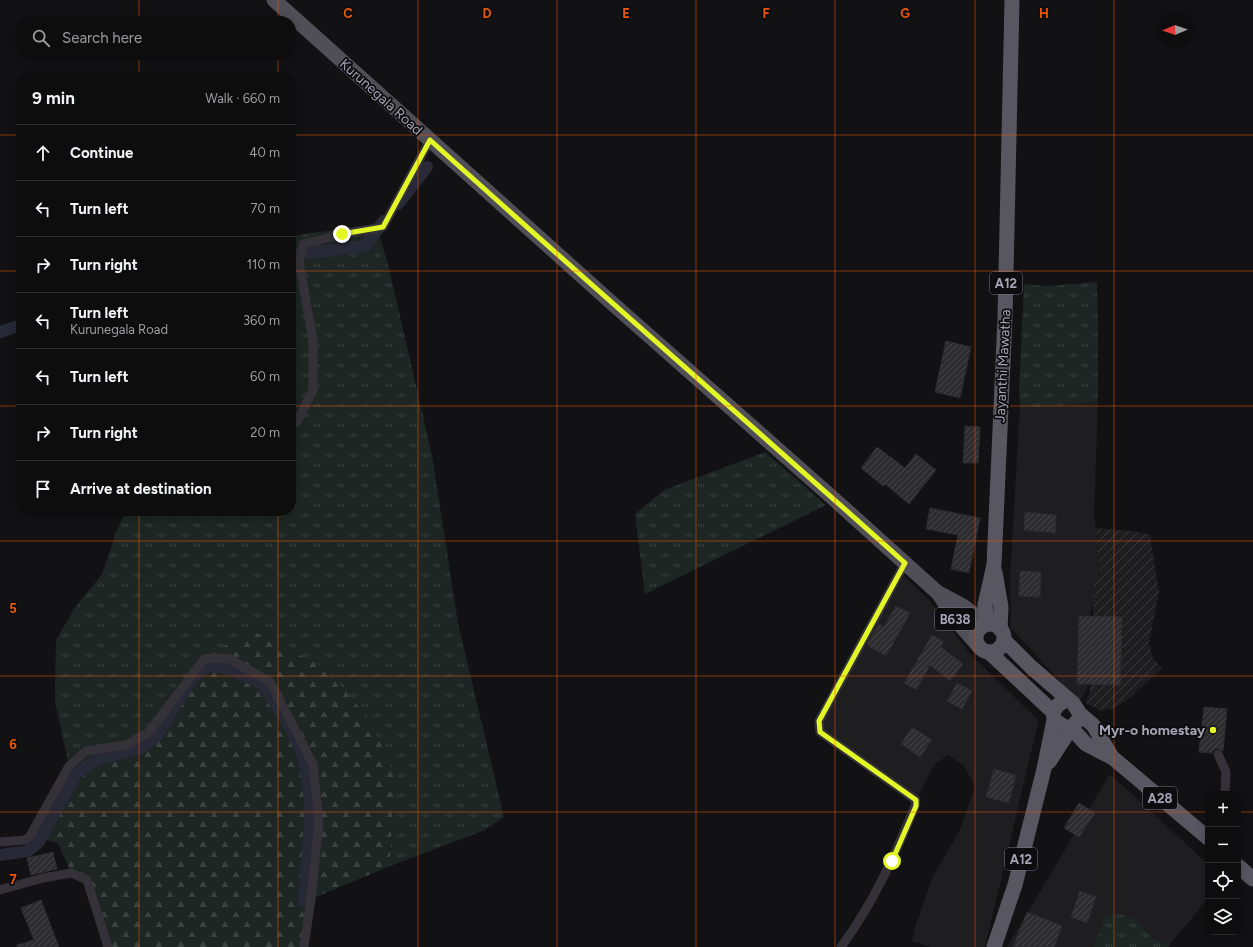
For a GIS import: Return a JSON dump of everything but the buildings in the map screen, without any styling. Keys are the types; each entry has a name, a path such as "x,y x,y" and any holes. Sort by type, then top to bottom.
{"highway":[{"name":"Jayanthi Mawatha","path":"994,630 1001,608 994,565 1006,318 1012,0"},
{"path":"990,653 1065,728 1071,728 1079,719 1080,714 1073,703 1031,667 994,630 978,630 976,643 980,648 984,652 990,653 997,651 1002,646 994,630"},
{"path":"1054,716 1058,705 1064,700 1068,699"},
{"name":"A28","path":"1080,714 1093,725 1113,758"},
{"name":"A12","path":"994,947 1015,885 1044,770 1054,716"},
{"name":"A12","path":"1044,770 1071,728"},
{"name":"A28","path":"1071,728 1086,744 1113,758 1205,835"},
{"path":"1241,869 1253,879"}],"main road":[{"name":"Kurunegala Road","path":"274,0 292,16"},
{"name":"Kurunegala Road","path":"296,20 937,592 955,618 976,643"},
{"name":"Kurunegala Road","path":"937,592 964,606 994,630"}],"street":[{"path":"297,422 313,390 313,340 299,262 303,244 342,234 383,227 430,140"},
{"path":"841,947 853,931 892,861 916,806 916,800 820,732 819,721 905,563"},
{"path":"0,842 25,840 30,836 69,766 86,751 126,745 148,733 204,659 228,658 270,682 313,764 319,822 311,899 304,947"},
{"path":"1218,754 1226,772 1225,791"},
{"path":"0,890 43,878 71,873 88,880 108,947"}],"shaded area":[{"path":"1098,401 1094,514 1100,576 1095,582 1093,589 1094,598 1089,618 1090,663 1087,689 1079,702 1011,628 1010,580 1019,420 1020,408 1059,406"},
{"path":"1096,528 1132,531 1150,535 1159,592 1149,643 1153,659 1162,668 1130,698 1114,708 1101,711 1086,703 1090,690 1093,664 1093,589 1095,582 1100,576"},
{"path":"904,576 929,600 971,655 1037,719 1038,723 985,947 931,947 912,941 916,924 933,876 960,830 975,785 963,765 948,755 934,765 916,800 820,732 831,698"},
{"path":"1110,774 1205,861 1205,903 1170,944 1155,940 1135,919 1099,936 1093,947 1007,947"}],"green space":[{"path":"376,224 388,264 432,455 458,623 504,817 485,830 390,866 394,774 148,733 69,766 55,702 56,640 74,609 102,574 119,525 124,516 296,516 296,235"},
{"path":"1097,282 1098,401 1059,406 1020,408 1019,391 1024,284 1047,286"},
{"path":"765,452 826,505 645,594 635,514 664,490"},
{"path":"250,630 325,668 370,720 394,774 390,866 311,899 304,947 108,947 87,880 71,873 58,843 30,836 69,766 86,751 126,745 148,733 204,659"},
{"path":"1120,914 1135,919 1155,940 1170,944 1168,947 1093,947 1106,915"}],"waterway":[{"path":"398,204 427,167"},
{"path":"296,254 365,246 384,221"},
{"path":"0,332 16,327"},
{"path":"0,855 28,851 39,842 76,774 98,759 139,749 156,737 191,680 202,670 209,666 230,669 263,684 292,730 305,762 311,809 304,901"}],"place":[{"name":"Myr-o homestay","path":"1213,730"}],"route":[{"path":"342,234 383,227 430,140 905,563 819,721 820,732 916,800 916,806 892,861"}]}
